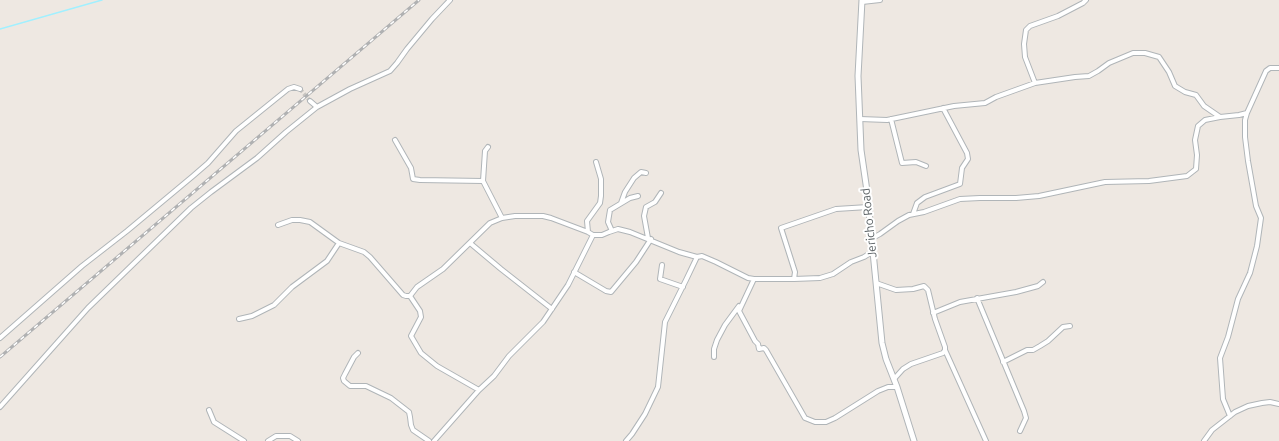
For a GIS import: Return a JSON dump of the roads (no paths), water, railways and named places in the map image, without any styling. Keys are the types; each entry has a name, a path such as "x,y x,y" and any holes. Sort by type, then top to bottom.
{"street":[{"path":"0,407 88,308 191,208 257,158 317,107 390,70 432,19 450,0"},
{"path":"862,1 880,0"},
{"path":"1035,83 1025,56 1024,44 1026,30 1030,26 1058,16 1083,4 1086,0"},
{"name":"Jericho Road","path":"862,1 858,76 861,150 882,343 914,441"},
{"path":"860,119 887,120 954,106 986,103 996,97 1035,83 1088,76 1098,71 1109,62 1133,53 1145,53 1159,57 1169,72 1175,86 1185,92 1196,95 1204,106 1220,117"},
{"path":"1230,416 1223,399 1220,358 1228,337 1238,299 1250,273 1257,246 1261,218 1256,206 1248,161 1245,137 1245,120 1266,71 1270,68 1279,68"},
{"path":"0,338 82,266 128,231 208,163 236,131 288,89 294,87 300,89"},
{"path":"310,100 317,107"},
{"path":"913,214 917,203 925,197 960,184 962,168 968,159 967,153 944,108"},
{"path":"871,239 898,221 913,214 960,199 1031,196 1065,191 1105,182 1149,181 1188,176 1196,169 1197,155 1195,140 1198,126 1205,120 1247,113"},
{"path":"891,119 902,163 916,162 926,166"},
{"path":"395,140 411,168 412,178 414,179 483,181"},
{"path":"488,147 485,152 483,181 502,218"},
{"path":"588,232 587,221 600,203 601,196 601,179 596,162"},
{"path":"621,204 625,192 634,178 641,172 646,173"},
{"path":"574,272 606,291 611,292 636,262 650,239 644,216 646,207 655,202 661,193"},
{"path":"612,231 608,222 610,210 630,198 638,196"},
{"path":"794,279 795,272 781,228 836,209 868,207"},
{"path":"410,296 417,287 443,269 490,223 502,218 515,216 543,216 588,232 592,235 602,235 618,229 630,232 679,252 697,257 702,256 748,278 754,279 820,278 833,274 851,262 864,258 872,252"},
{"path":"278,225 292,220 310,222 338,242 364,252 403,295 410,296 420,311 421,318 411,336 421,353 436,366 479,390"},
{"path":"434,441 479,390 494,376 509,356 543,322 568,285 592,235"},
{"path":"239,319 252,316 274,305 292,287 327,261 338,242"},
{"path":"470,243 552,309"},
{"path":"626,441 645,414 658,387 665,322 697,257"},
{"path":"662,265 660,279 683,287"},
{"path":"754,279 739,311 760,349 764,348 766,350 805,418 809,421 826,422 878,391 888,387 897,387"},
{"path":"933,313 960,302 977,298 1000,296 1038,286 1044,282"},
{"path":"876,284 896,290 913,289 924,286 928,290 933,313 945,350 986,441"},
{"path":"714,357 714,349 717,340 725,324 745,297"},
{"path":"977,298 1003,362 1013,382 1026,418 1020,431"},
{"path":"1003,362 1027,350 1033,350 1063,327 1070,326"},
{"path":"894,379 903,369 911,364 943,353 945,350"},
{"path":"358,353 354,357 343,378 344,381 350,386 366,386 391,398 409,412 413,430 429,441"},
{"path":"1204,441 1212,430 1235,412 1248,406 1270,402 1279,404"},
{"path":"209,410 214,422 244,441"},
{"path":"268,441 276,436 290,436 298,441"}],"waterway":[{"path":"0,29 102,0"}],"tunnel":[{"path":"300,89 310,101"}],"railway":[{"path":"0,357 419,0"}]}
